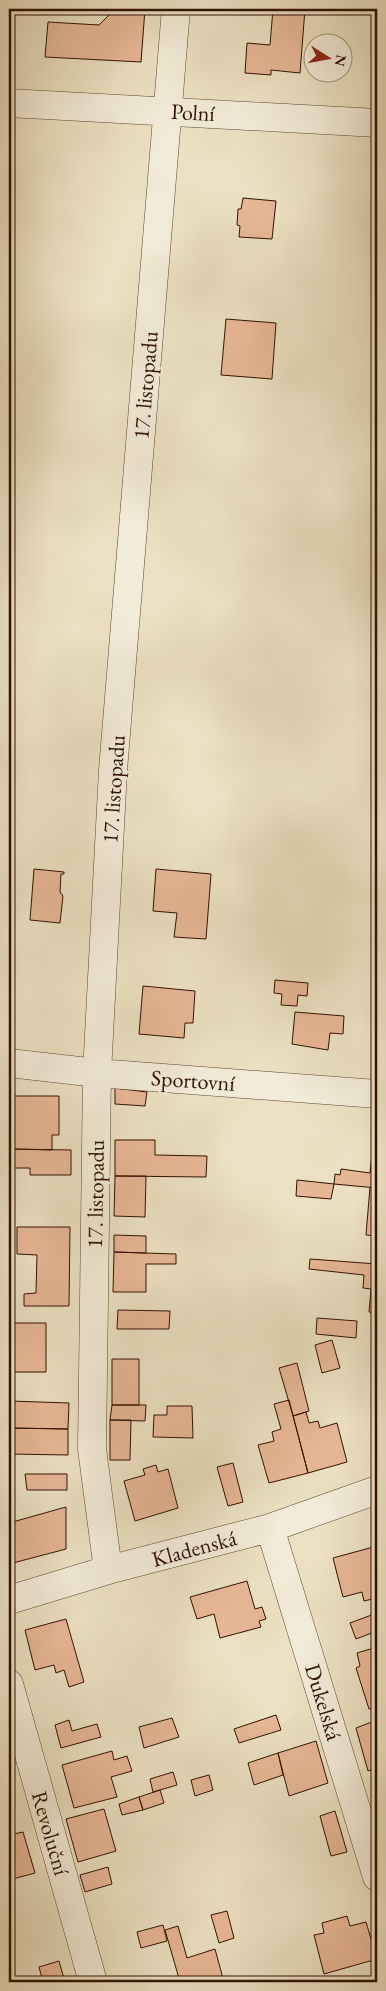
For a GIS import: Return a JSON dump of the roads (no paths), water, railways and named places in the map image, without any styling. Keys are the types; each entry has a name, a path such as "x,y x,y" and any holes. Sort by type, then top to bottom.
{"street":[{"name":"17. listopadu","path":"108,1570 92,1449 97,1073 113,770 176,9"},
{"name":"Polní","path":"9,103 377,122"},
{"name":"Sportovní","path":"9,1063 97,1073 377,1094"},
{"name":"Kladenská","path":"9,1600 108,1570 270,1528 377,1490"},
{"name":"Dukelská","path":"270,1528 377,1877"},
{"name":"Revoluční","path":"9,1684 93,1982"}]}
